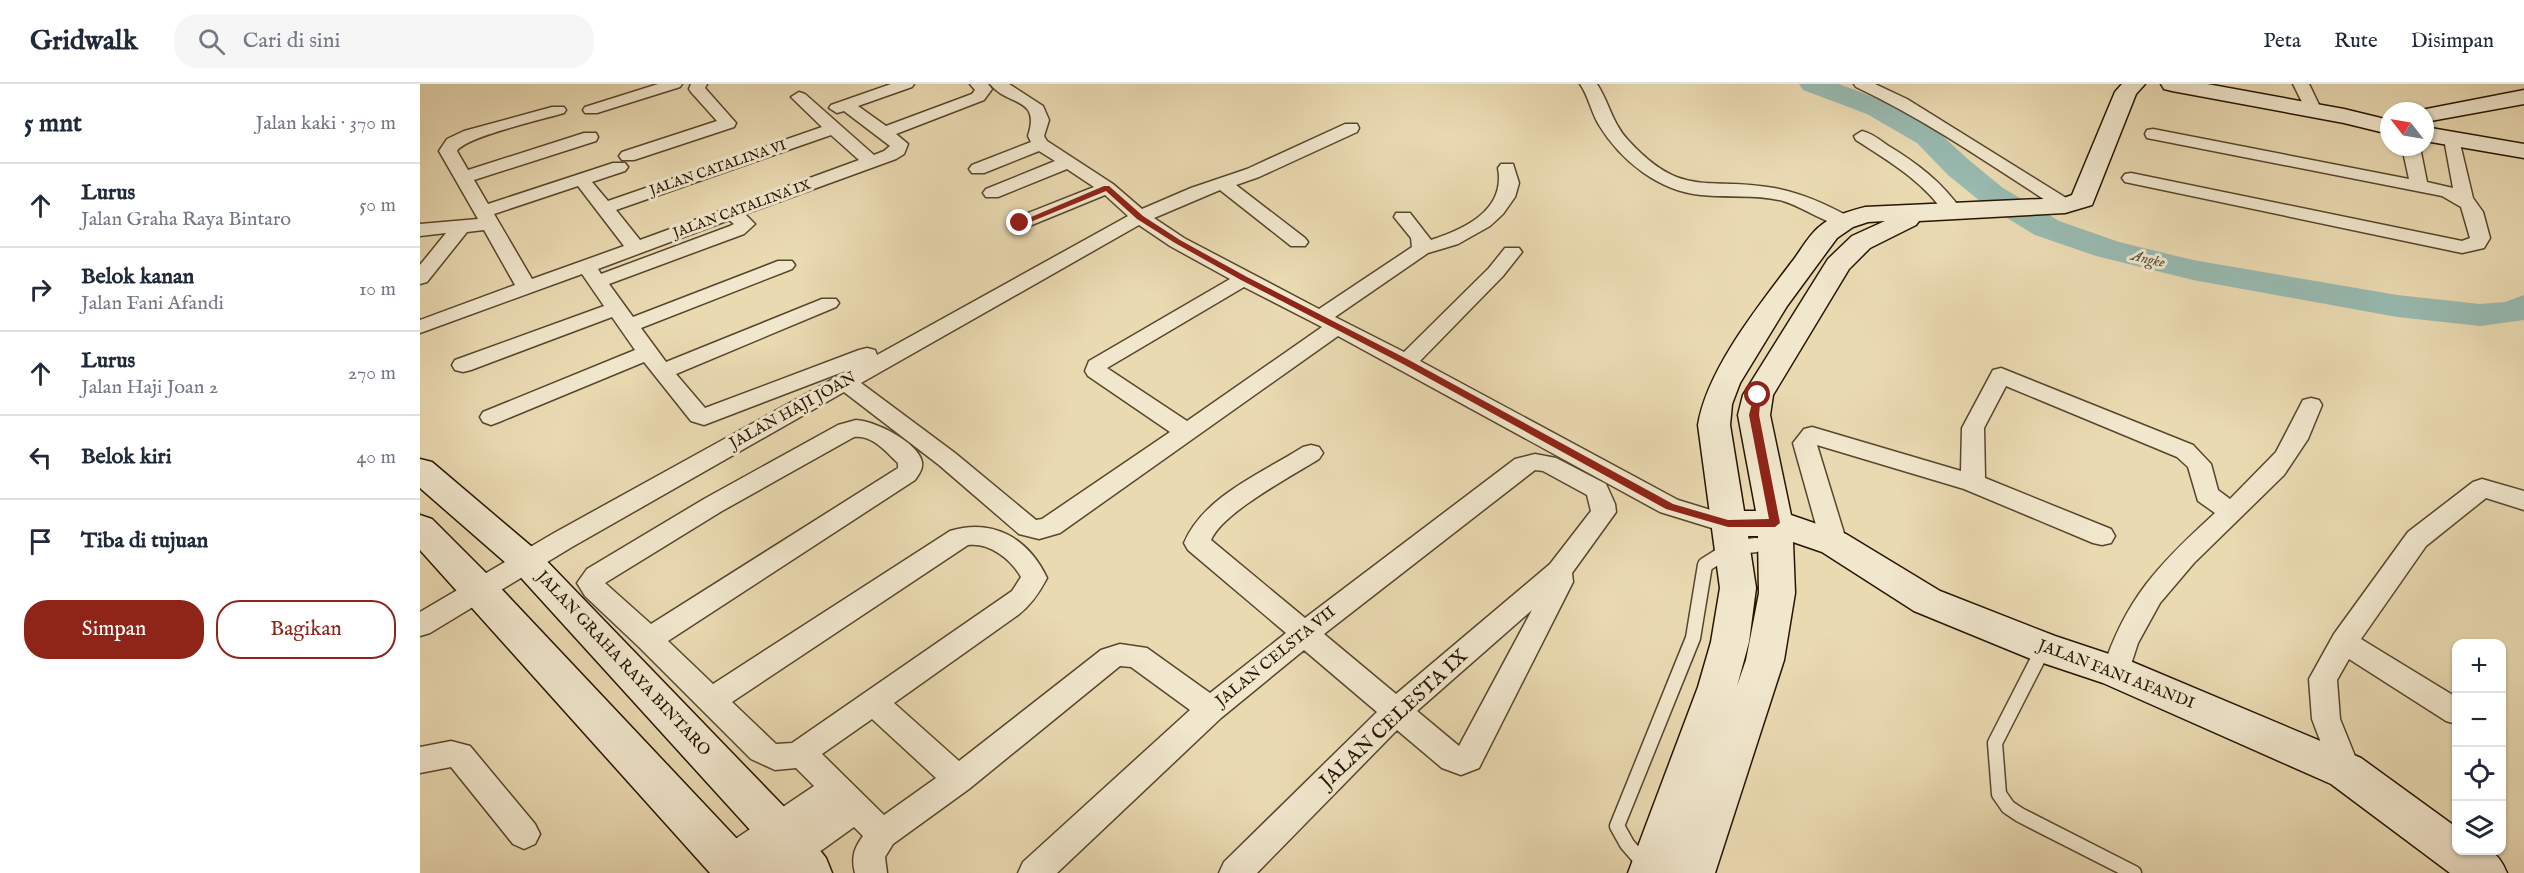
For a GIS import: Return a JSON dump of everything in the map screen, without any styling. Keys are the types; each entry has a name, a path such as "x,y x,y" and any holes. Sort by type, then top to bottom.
{"main road":[{"path":"1650,872 1717,687 1730,642 1738,588 1714,425 1717,404 1725,383 1774,304 1828,232 1844,222 1875,214 2054,206 2083,200 2126,92 2134,84"},
{"path":"2172,84 2380,125"},
{"path":"2434,113 2519,99"},
{"path":"2344,116 2380,118"},
{"path":"2434,117 2460,141"},
{"path":"2434,136 2523,154"},
{"path":"1693,873 1765,660 1777,593 1776,533 1754,415 1758,395 1838,266 1861,242 1879,232 1950,211"},
{"name":"JALAN GRAHA RAYA BINTARO","path":"420,470 526,561 794,851"},
{"name":"JALAN FANI AFANDI","path":"1730,536 1776,533 1834,543 1927,601 2044,648 2116,672 2346,771 2485,873"},
{"path":"425,539 480,590 744,869"}],"street":[{"path":"591,110 674,84"},
{"path":"420,230 462,226 623,161 728,123 697,89 699,84"},
{"path":"818,115 906,84"},
{"path":"846,105 883,133 978,97 984,89 978,84"},
{"path":"999,84 1037,110 1041,120 1036,136 1041,144 1066,163 1107,188 1140,217 1177,242 1406,362 1669,506 1730,536"},
{"path":"1588,84 1599,100 1604,119 1623,144 1662,177 1698,190 1775,194 1809,203 1844,222"},
{"path":"1862,84 1940,124 2054,206"},
{"path":"2301,84 2314,111"},
{"path":"799,97 871,162"},
{"path":"527,288 448,151 453,143 470,135 558,110"},
{"name":"JALAN HAJI JOAN","path":"420,625 526,561 1140,217 1222,183 1253,173 1351,128"},
{"name":"JALAN CATALINA VI","path":"604,208 832,129"},
{"name":"JALAN CATALINA IX","path":"591,274 636,248 898,150 899,144 883,133"},
{"path":"2131,178 2462,247 2477,244 2480,238 2472,207 2464,199 2444,191 2153,134"},
{"path":"1862,136 1926,178 1947,199 1950,211"},
{"path":"462,178 591,137"},
{"path":"2460,141 2464,199"},
{"path":"978,169 1041,144"},
{"path":"2413,156 2419,186"},
{"path":"992,193 1066,163"},
{"path":"845,382 947,459 1033,530 1051,526 1186,431 1329,322 1421,248 1433,247 1458,238 1486,220 1508,195 1512,179 1507,168"},
{"path":"581,179 636,248"},
{"path":"1222,183 1298,243"},
{"path":"1020,223 1107,188"},
{"path":"420,327 527,288 591,274 737,230 746,224 732,213"},
{"path":"1403,218 1409,228 1422,240 1421,248"},
{"path":"420,278 462,226"},
{"path":"1406,362 1496,272 1512,252"},
{"path":"464,365 785,264"},
{"path":"591,274 662,372 699,416 704,417 867,355"},
{"path":"1186,431 1096,371 1097,366 1244,279"},
{"path":"662,372 828,303"},
{"path":"491,417 648,353"},
{"path":"1973,483 1972,428 2001,375 2185,451 2199,464 2207,495 2232,513"},
{"path":"2116,672 2122,645 2131,624 2155,587 2232,513 2284,458 2301,430 2311,405"},
{"path":"649,639 907,474 910,461 870,428 861,426 853,428 713,505 596,576 591,583 594,589 649,639 768,756 779,758 801,753 874,703 1021,598 1034,578 1022,560 1003,543 974,535 959,538 712,700"},
{"path":"1834,543 1805,443 1812,435 1973,483 2102,536"},
{"path":"1311,453 1235,501 1207,525 1198,535 1197,543 1303,635 1397,711"},
{"name":"JALAN CELSTA VII","path":"1034,873 1211,709 1523,465 1535,462"},
{"name":"JALAN CELESTA IX","path":"1235,873 1397,711 1559,571 1604,512 1597,490 1548,464 1535,462"},
{"path":"2346,771 2326,719 2323,680 2344,642 2417,539 2482,488 2505,493 2524,501"},
{"name":"JALAN CELESTA IX","path":"1397,711 1453,759 1461,762 1468,759 1560,582 1559,571"},
{"path":"2344,642 2452,709"},
{"path":"871,873 868,862 869,853 882,834 958,779 1102,662 1120,655 1137,656 1211,709"},
{"path":"874,703 958,779"},
{"path":"801,753 882,834"},
{"path":"420,760 451,754 459,755 524,834"},
{"path":"744,869 794,851 846,798"}],"lane":[{"path":"1650,872 1627,844 1617,826 1693,638 1705,565 1730,536"},
{"path":"2044,648 1995,742 1999,794 2008,807 2134,873"}],"waterway":[{"name":"Angke","path":"1813,84 1877,108 1927,137 1959,168 1992,195 2047,228 2108,249 2193,270 2397,306 2480,315 2514,312 2524,306"}],"route":[{"path":"1020,223 1107,188 1140,217 1177,242 1244,279 1406,362 1669,506 1728,524 1775,523 1754,415 1758,395"}]}
